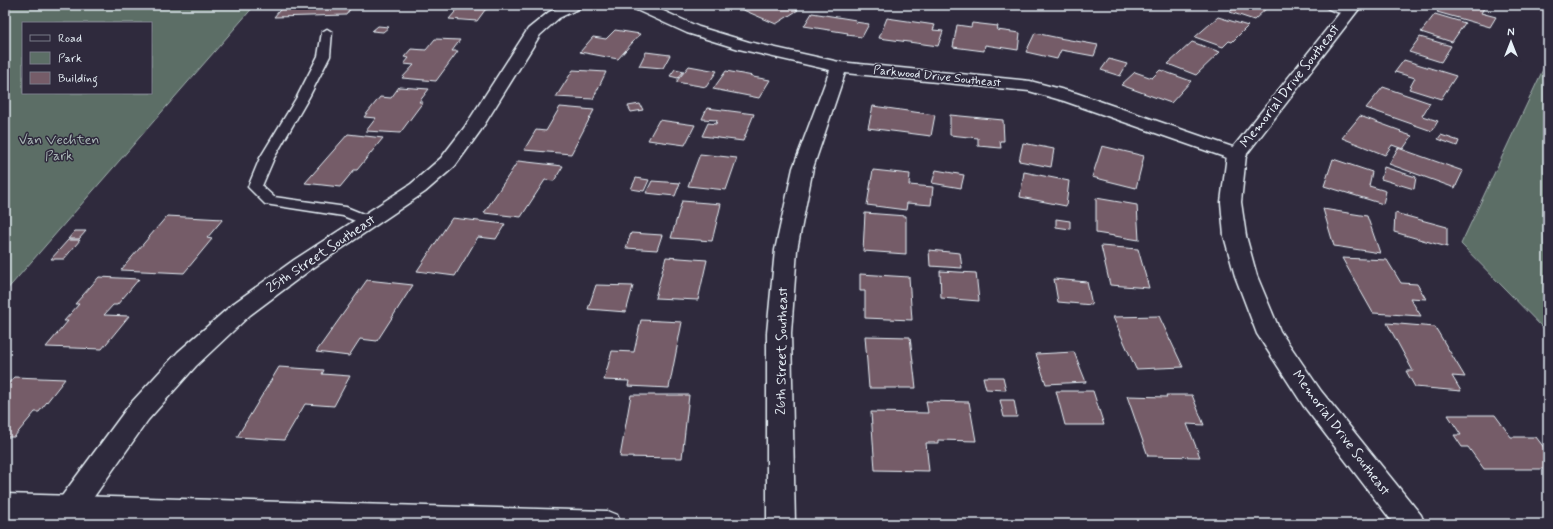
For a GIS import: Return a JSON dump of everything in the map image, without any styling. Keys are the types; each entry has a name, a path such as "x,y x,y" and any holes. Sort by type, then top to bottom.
{"street":[{"name":"25th Street Southeast","path":"69,509 139,412 187,359 242,309 302,265 418,188 448,162 472,130 534,32 554,15 575,5"},
{"name":"Parkwood Drive Southeast","path":"637,5 693,30 745,46 839,67 1030,86 1070,97 1237,155"},
{"name":"Memorial Drive Southeast","path":"1345,7 1237,155 1232,202 1235,236 1246,276 1269,334 1312,398 1411,524"},
{"name":"26th Street Southeast","path":"781,524 779,333 786,250 803,168 839,67"},
{"path":"5,507 607,524"}],"lane":[{"path":"327,32 324,56 303,97 267,158 255,187 270,201 346,212 368,221"}],"green space":[{"name":"Van Vechten Park","path":"5,5 255,5 5,292"},
{"path":"1548,59 1548,333 1461,244"}],"building":[{"path":"284,5 353,5 346,15 274,17"},
{"path":"461,5 496,5 485,10 477,21 449,19"},
{"path":"784,5 798,10 776,24 734,6"},
{"path":"1227,5 1270,5 1254,20 1230,12 1235,7"},
{"path":"1442,5 1486,5 1481,13 1496,17 1490,27 1437,12"},
{"path":"812,13 856,20 855,22 869,24 862,37 847,35 848,33 804,26"},
{"path":"1435,14 1465,23 1452,42 1421,32"},
{"path":"1218,17 1248,26 1232,42 1229,41 1223,47 1195,37"},
{"path":"887,18 935,25 933,30 943,31 938,46 879,38"},
{"path":"972,23 998,26 997,30 1020,33 1018,50 985,45 984,51 953,47 957,25 971,27"},
{"path":"378,26 389,27 383,32 372,31"},
{"path":"615,30 640,34 618,59 580,52 593,37 606,39"},
{"path":"1035,33 1098,45 1094,56 1061,50 1057,59 1026,52"},
{"path":"1420,37 1451,46 1441,62 1409,52"},
{"path":"435,39 460,40 452,51 458,51 436,81 402,78 414,65 404,64 409,58 404,57 411,49 426,50"},
{"path":"1192,42 1220,52 1196,75 1168,64"},
{"path":"646,52 670,55 663,68 639,66"},
{"path":"1109,59 1127,64 1120,76 1101,70"},
{"path":"1404,60 1456,76 1441,99 1409,89 1415,78 1395,72"},
{"path":"689,66 717,71 706,87 676,82"},
{"path":"675,69 684,71 678,78 670,76"},
{"path":"573,70 606,72 593,99 556,97"},
{"path":"1160,70 1191,81 1171,103 1121,85 1135,72 1152,78"},
{"path":"726,71 770,80 759,98 713,89"},
{"path":"399,87 429,89 419,102 423,102 400,133 366,131 376,118 364,117 380,97 391,98"},
{"path":"1383,87 1430,103 1422,116 1438,121 1432,131 1366,108"},
{"path":"640,104 643,110 631,112 628,106"},
{"path":"873,106 935,115 931,136 868,128"},
{"path":"560,107 594,110 571,154 524,150 536,130 546,131"},
{"path":"707,108 754,114 743,141 702,136 708,123 716,124 717,120 702,119"},
{"path":"950,115 1003,120 1004,141 1000,141 1001,148 978,146 978,138 950,135"},
{"path":"1360,116 1412,136 1403,149 1392,145 1385,155 1342,138"},
{"path":"659,120 695,125 685,145 648,140"},
{"path":"348,134 383,138 357,170 354,170 340,187 305,183"},
{"path":"1441,135 1459,141 1457,146 1438,139"},
{"path":"1023,143 1054,149 1051,167 1019,161"},
{"path":"1102,146 1144,156 1136,188 1092,177"},
{"path":"1398,148 1463,171 1455,188 1389,164"},
{"path":"700,154 737,158 726,190 688,186"},
{"path":"1333,159 1372,172 1369,186 1386,191 1383,204 1324,186"},
{"path":"518,161 563,166 554,181 545,180 521,217 484,213"},
{"path":"1384,167 1416,177 1414,189 1381,179"},
{"path":"873,170 910,174 909,185 933,187 931,205 907,203 906,210 867,205"},
{"path":"936,170 964,175 961,188 932,183"},
{"path":"1024,172 1069,181 1066,206 1020,197"},
{"path":"636,178 649,180 644,191 631,189"},
{"path":"652,181 680,183 675,196 646,193"},
{"path":"1096,198 1137,205 1139,240 1096,233"},
{"path":"682,201 721,204 712,241 671,238"},
{"path":"1323,209 1367,216 1380,253 1334,246"},
{"path":"865,213 906,216 906,254 863,251"},
{"path":"1395,213 1447,227 1447,247 1394,232"},
{"path":"167,216 223,219 207,238 212,239 184,273 121,270"},
{"path":"452,218 505,224 496,239 478,237 455,276 417,271"},
{"path":"1056,219 1070,221 1070,229 1056,227"},
{"path":"75,231 86,231 79,239 68,239"},
{"path":"631,233 662,235 657,250 626,248"},
{"path":"68,240 80,240 64,259 51,259"},
{"path":"1101,246 1138,249 1149,288 1110,285"},
{"path":"929,250 960,253 962,268 930,266"},
{"path":"666,257 707,260 698,300 655,298"},
{"path":"1342,258 1387,260 1401,283 1417,284 1426,299 1410,298 1421,316 1373,313"},
{"path":"940,271 976,273 979,301 941,298"},
{"path":"860,274 909,277 912,320 865,318 865,291 860,291"},
{"path":"99,277 139,279 117,305 113,305 104,315 129,316 102,349 46,347 68,321 64,321 79,304 75,304"},
{"path":"1054,279 1087,282 1092,305 1058,302"},
{"path":"367,280 413,285 377,341 360,339 349,356 316,352"},
{"path":"596,285 633,286 626,312 588,309"},
{"path":"1159,316 1183,367 1136,369 1113,317"},
{"path":"641,320 682,322 669,388 628,386 629,381 604,380 612,351 634,352"},
{"path":"1387,323 1435,327 1465,377 1452,376 1461,391 1415,387 1406,371 1413,371"},
{"path":"865,336 910,337 916,388 869,388"},
{"path":"1074,352 1086,382 1046,384 1036,354"},
{"path":"279,367 324,370 322,374 350,376 334,406 305,404 284,440 237,437"},
{"path":"14,377 65,379 39,412 35,412 14,437 5,437 5,387"},
{"path":"983,377 1003,377 1006,390 986,389"},
{"path":"1056,391 1093,391 1104,425 1065,425"},
{"path":"631,395 689,395 682,458 620,457"},
{"path":"1166,395 1192,395 1204,425 1187,424 1200,457 1148,456 1127,396 1167,397"},
{"path":"1000,400 1014,400 1017,417 1004,417"},
{"path":"926,401 969,402 976,441 938,440 938,443 926,443 929,471 875,470 871,412 928,413"},
{"path":"1448,415 1495,415 1511,437 1536,437 1548,453 1548,469 1484,469 1468,447 1462,447 1454,435 1461,435"}]}
